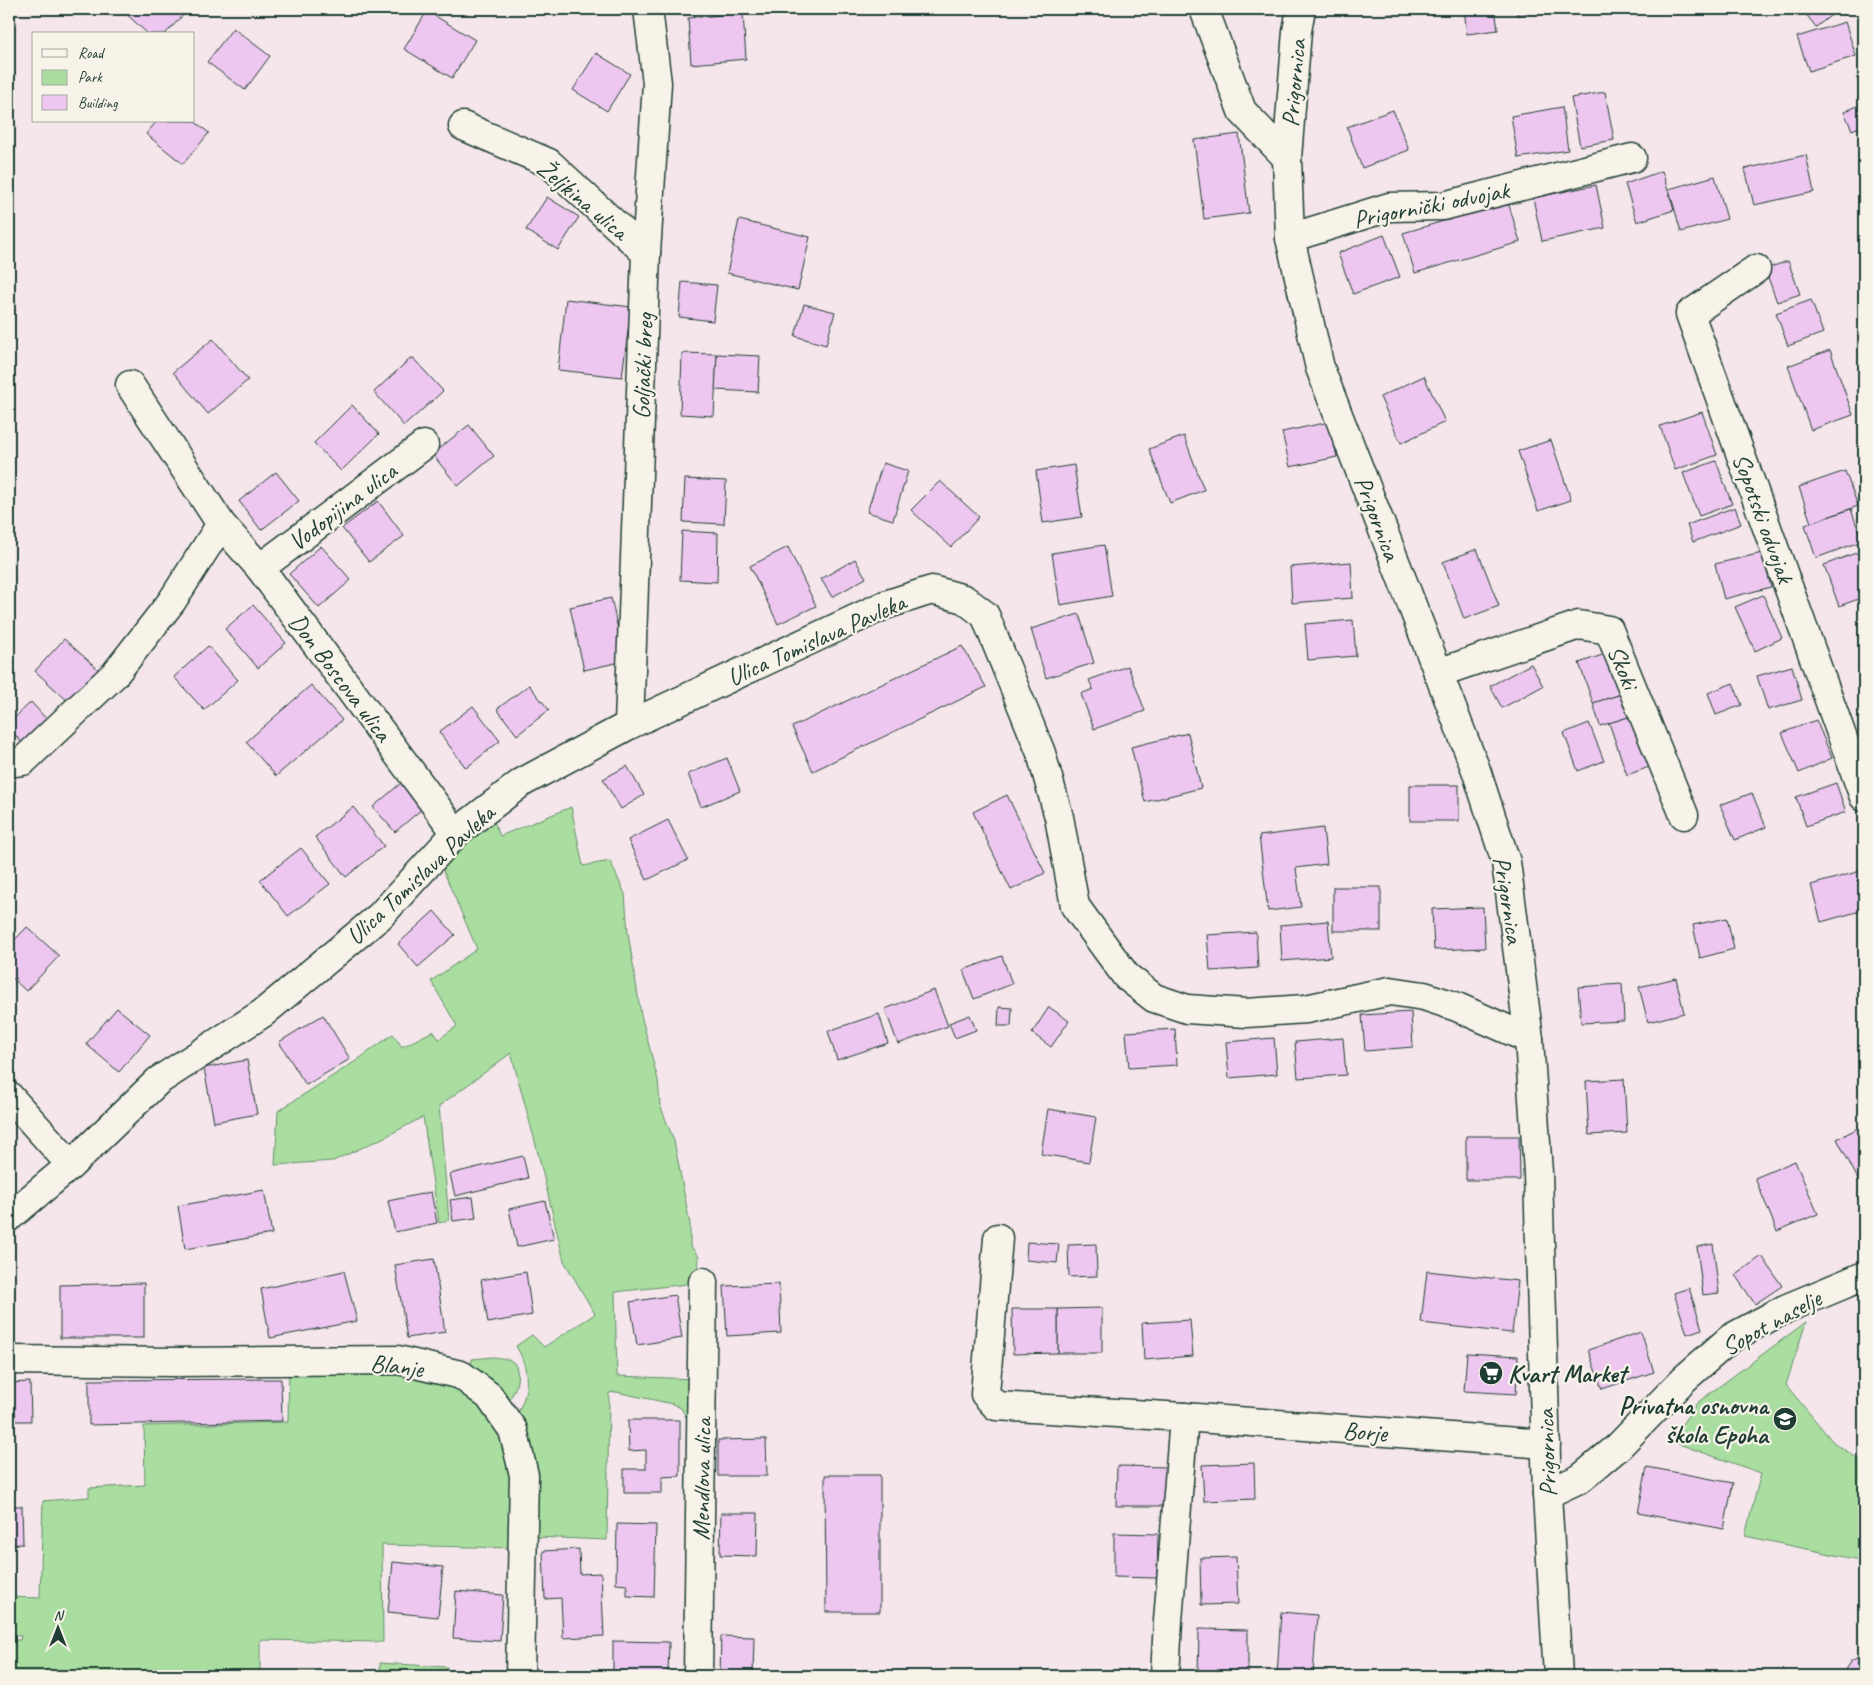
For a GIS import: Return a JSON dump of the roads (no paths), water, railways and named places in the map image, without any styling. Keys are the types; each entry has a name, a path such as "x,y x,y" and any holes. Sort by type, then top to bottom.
{"street":[{"name":"Goljački breg","path":"629,725 646,253 656,83 648,9"},
{"name":"Prigornica","path":"1204,9 1242,111 1287,158"},
{"name":"Prigornica","path":"1301,9 1297,30 1287,158 1290,238 1320,368 1476,770 1506,862 1529,1039 1538,1173 1547,1494 1558,1676"},
{"name":"Željkina ulica","path":"463,126 549,163 646,253"},
{"name":"Prigornički odvojak","path":"1290,238 1389,207 1443,206 1632,158"},
{"name":"Sopotski odvojak","path":"1756,268 1690,314 1864,797"},
{"name":"Don Boscova ulica","path":"130,385 221,524 260,568 456,833"},
{"name":"Vodopijina ulica","path":"260,568 424,445"},
{"path":"9,763 23,761 115,674 172,601 221,524"},
{"name":"Ulica Tomislava Pavleka","path":"9,1217 71,1165 158,1080 263,1012 380,916 456,833 521,783 629,725 885,604 932,590 964,599 985,615 1041,753 1060,817 1075,906 1126,976 1154,998 1187,1009 1246,1014 1306,1009 1390,991 1424,996 1457,1007 1529,1039"},
{"name":"Skoki","path":"1438,673 1579,625 1609,630 1684,815"},
{"path":"9,1096 71,1165"},
{"name":"Borje","path":"998,1238 985,1394 996,1406 1184,1417 1546,1444"},
{"name":"Sopot naselje","path":"1547,1494 1581,1478 1618,1446 1684,1379 1731,1338 1785,1309 1864,1276"},
{"name":"Mendlova ulica","path":"698,1676 704,1282"},
{"name":"Blanje","path":"9,1360 174,1362 398,1360 461,1375 490,1396 513,1430 524,1475 520,1676"},
{"path":"1165,1676 1184,1417"}],"place":[{"name":"Kvart Market","path":"1491,1373"},
{"name":"Privatna osnovna škola Epoha","path":"1785,1419"}]}
